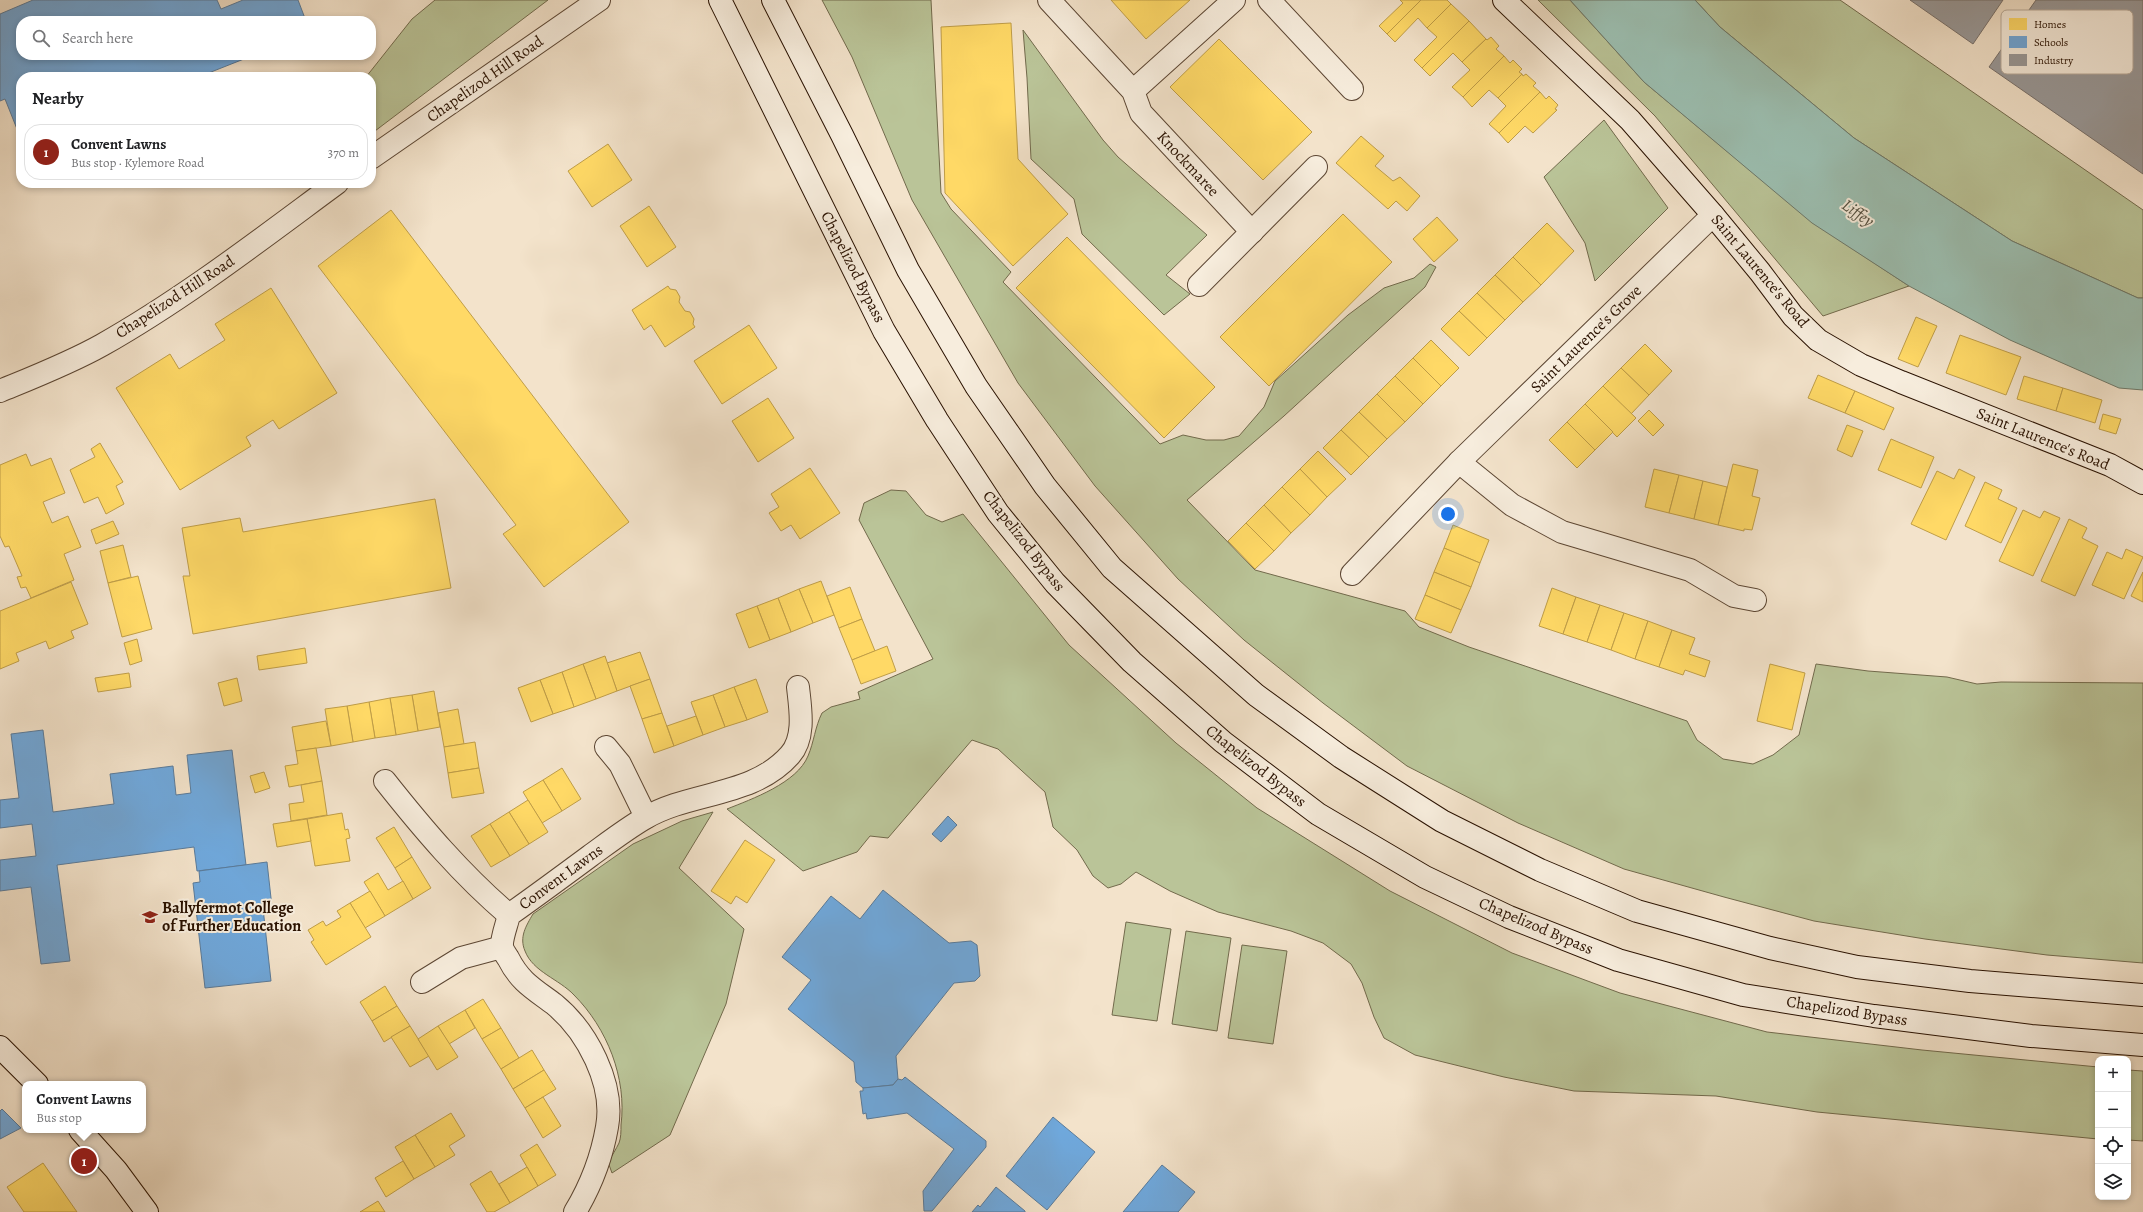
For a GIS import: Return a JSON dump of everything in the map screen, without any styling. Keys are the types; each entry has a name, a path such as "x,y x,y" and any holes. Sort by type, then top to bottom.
{"street":[{"name":"Chapelizod Hill Road","path":"376,154 404,134 463,96 599,0"},
{"name":"Chapelizod Bypass","path":"720,0 884,330 937,420 998,514 1055,583 1132,662 1223,742 1318,814 1425,877 1509,917 1626,962 1743,995 1874,1016 2031,1036 2143,1045"},
{"path":"773,0 908,270 976,386 1045,486 1112,568 1262,699 1341,757 1442,821 1540,870 1638,911 1770,948 1857,967 1970,981 2143,996"},
{"name":"Knockmaree","path":"1049,0 1133,91 1141,113 1252,232"},
{"path":"1133,91 1234,0"},
{"path":"1269,0 1352,89"},
{"name":"Saint Laurence's Road","path":"1504,0 1630,120 1713,215 1794,316 1818,340 1861,365 2110,465 2143,483"},
{"path":"1199,285 1316,167"},
{"name":"Chapelizod Hill Road","path":"0,391 46,372 102,345 204,280 330,188"},
{"name":"Saint Laurence's Grove","path":"1352,574 1459,462 1713,215"},
{"path":"1459,462 1512,505 1562,532 1690,570 1734,596 1755,600"},
{"name":"Convent Lawns","path":"502,947 509,915 646,817 675,804 736,789 772,771 792,753 799,736 801,716 798,687"},
{"path":"606,747 620,764 646,817"},
{"path":"384,782 437,846 485,894 509,915"},
{"path":"422,982 461,958 502,947 515,972 529,987 554,1004 574,1022 592,1050 603,1081 607,1104 607,1127 592,1180 575,1212"},
{"path":"0,1047 34,1081"},
{"path":"83,1133 116,1170 147,1212"}],"shaded area":[{"path":"435,0 548,0 376,130 376,72 370,72 412,19"},
{"path":"822,0 931,0 941,193 951,209 1011,272 1003,282 1160,444 1183,435 1206,440 1224,440 1239,436 1264,407 1275,381 1348,315 1384,288 1414,278 1430,264 1436,267 1425,287 1284,416 1187,500 1255,570 1405,611 1419,627 1469,647 1687,721 1697,740 1723,759 1753,764 1773,755 1799,735 1816,664 1868,671 1947,677 1977,684 2001,682 2143,683 2143,963 2047,955 1925,939 1814,921 1724,897 1624,869 1518,823 1407,766 1323,703 1244,640 1178,579 1095,486 1018,383 912,200 852,57"},
{"path":"1538,0 1570,0 1644,82 1812,222 1909,286 1823,316 1655,116"},
{"path":"1695,0 1840,0 2143,210 2143,298 2138,298 2012,241 1854,138 1720,27"},
{"path":"1023,30 1103,140 1118,157 1207,235 1166,275 1190,294 1164,315 1082,234 1074,199 1031,159"},
{"path":"1604,120 1668,208 1595,281 1585,243 1544,177"},
{"path":"891,490 906,491 926,515 942,522 963,514 1069,645 1176,743 1257,808 1390,891 1512,953 1620,993 1767,1032 1922,1050 2095,1067 2095,1139 1817,1112 1716,1096 1574,1091 1504,1077 1415,1055 1384,1038 1374,1017 1362,983 1351,964 1323,943 1291,931 1218,912 1170,891 1136,872 1121,884 1108,888 1093,876 1077,850 1053,827 1045,792 998,749 972,740 888,838 870,836 857,852 803,871 727,809 773,789 784,782 802,766 808,756 822,713 831,707 860,699 858,692 933,659 859,520 864,503"},
{"path":"713,812 679,868 744,929 726,1004 670,1135 612,1173 608,1162 620,1141 622,1107 621,1090 612,1055 605,1038 586,1008 568,989 540,970 529,958 523,946 524,932 533,914 633,844 682,821"},
{"path":"1126,922 1171,929 1157,1021 1112,1015"},
{"path":"1186,931 1231,938 1217,1031 1172,1024"},
{"path":"1242,945 1287,951 1273,1044 1228,1038"},
{"path":"2131,1070 2143,1071 2143,1141 2131,1140"}],"water":[{"name":"Liffey","path":"1570,0 1695,0 1720,27 1854,138 2012,241 2138,298 2143,298 2143,390 2119,388 2010,340 1909,286 1812,223 1644,82"}],"building: Homes":[{"path":"1111,0 1190,0 1146,39"},
{"path":"1400,0 1421,0 1387,34 1379,26 1403,3"},
{"path":"1421,0 1447,0 1451,4 1427,28 1418,18 1395,42 1387,34"},
{"path":"1451,4 1469,21 1422,68 1414,60 1437,37 1427,28"},
{"path":"1469,21 1486,39 1462,62 1453,53 1430,76 1422,68"},
{"path":"1011,23 1018,159 1068,214 1013,266 945,193 941,27"},
{"path":"1491,37 1499,46 1496,49 1504,56 1463,97 1452,87 1470,70 1462,62 1486,39 1487,40"},
{"path":"1219,39 1312,132 1263,180 1170,87"},
{"path":"1504,56 1510,63 1513,60 1522,69 1519,72 1522,74 1498,98 1489,90 1472,107 1463,97"},
{"path":"1522,74 1523,76 1526,74 1536,83 1533,86 1540,92 1499,133 1489,124 1506,106 1498,98"},
{"path":"1540,92 1546,99 1549,96 1558,105 1555,109 1557,110 1533,133 1525,126 1508,143 1499,133"},
{"path":"1361,136 1384,156 1375,166 1393,181 1400,177 1420,196 1407,211 1396,201 1388,209 1336,163"},
{"path":"608,144 632,180 592,207 568,171"},
{"path":"649,206 676,247 647,267 620,226"},
{"path":"391,210 629,522 544,587 503,534 516,525 318,266"},
{"path":"1343,214 1392,262 1269,386 1220,337"},
{"path":"1437,217 1458,240 1434,262 1413,239"},
{"path":"1547,223 1574,251 1541,285 1513,257"},
{"path":"1067,237 1215,387 1164,438 1016,288"},
{"path":"1513,257 1541,285 1523,302 1495,275"},
{"path":"1495,275 1523,302 1505,320 1477,293"},
{"path":"668,286 670,289 676,290 680,297 679,302 685,311 690,312 694,319 693,324 695,327 665,347 651,325 644,330 632,310"},
{"path":"271,288 337,393 279,429 273,420 246,437 251,446 180,490 116,388 170,354 179,369 225,340 215,324"},
{"path":"1477,293 1505,320 1487,338 1459,311"},
{"path":"1459,311 1487,338 1469,356 1441,329"},
{"path":"1916,317 1937,326 1918,367 1898,359"},
{"path":"749,325 777,368 722,404 694,361"},
{"path":"1960,335 2021,357 2006,395 1946,373"},
{"path":"1431,340 1459,368 1441,386 1413,358"},
{"path":"1645,344 1672,371 1649,395 1621,368"},
{"path":"1413,358 1441,386 1423,404 1395,376"},
{"path":"1621,368 1649,395 1631,414 1603,386"},
{"path":"1818,375 1855,391 1845,413 1808,398"},
{"path":"1395,376 1423,404 1405,422 1377,394"},
{"path":"2024,376 2063,388 2056,411 2017,399"},
{"path":"1603,386 1636,418 1617,437 1585,404"},
{"path":"2063,388 2102,400 2095,423 2056,411"},
{"path":"1855,391 1894,408 1884,430 1845,413"},
{"path":"1377,394 1405,422 1387,439 1359,412"},
{"path":"768,398 794,438 758,462 732,421"},
{"path":"1585,404 1613,432 1595,450 1567,422"},
{"path":"1649,410 1664,425 1653,436 1638,421"},
{"path":"1359,412 1387,439 1369,457 1341,430"},
{"path":"2103,414 2121,419 2116,434 2099,429"},
{"path":"1567,422 1595,450 1577,468 1549,440"},
{"path":"1847,425 1863,431 1852,457 1837,450"},
{"path":"1341,430 1369,457 1351,475 1323,448"},
{"path":"1891,439 1934,457 1921,488 1878,470"},
{"path":"100,443 123,482 116,486 124,504 106,514 98,497 84,503 70,470 95,457 91,449"},
{"path":"1318,451 1346,479 1327,497 1300,469"},
{"path":"26,454 31,466 51,458 65,493 43,502 52,523 68,516 81,547 64,554 74,580 31,598 26,587 21,588 17,577 22,576 9,546 5,547 0,536 0,465"},
{"path":"1733,464 1758,470 1752,496 1760,498 1752,530 1744,529 1744,531 1718,525"},
{"path":"810,468 840,513 800,539 791,525 781,531 769,513 779,507 771,494"},
{"path":"1300,469 1327,497 1310,515 1282,487"},
{"path":"1654,469 1679,475 1669,513 1645,507"},
{"path":"1959,469 1975,477 1946,540 1911,524 1937,471 1954,479"},
{"path":"1679,475 1703,481 1694,519 1669,513"},
{"path":"1703,481 1727,487 1718,525 1694,519"},
{"path":"1985,482 2002,490 1998,499 2017,508 2001,543 1965,526"},
{"path":"1282,487 1310,515 1291,533 1264,505"},
{"path":"435,499 451,588 193,634 183,576 190,576 182,528 240,518 243,532"},
{"path":"1264,505 1291,533 1274,551 1246,523"},
{"path":"2023,510 2040,518 2044,511 2060,518 2033,576 1999,561"},
{"path":"2069,519 2087,528 2082,538 2098,546 2075,596 2041,581"},
{"path":"113,521 119,534 96,544 91,530"},
{"path":"1246,523 1274,551 1255,569 1228,541"},
{"path":"1453,525 1489,540 1480,563 1444,548"},
{"path":"123,545 131,577 108,583 100,551"},
{"path":"1444,548 1480,563 1471,587 1434,572"},
{"path":"2126,549 2143,557 2124,599 2092,585 2107,552 2122,559"},
{"path":"1434,572 1471,587 1461,610 1425,595"},
{"path":"2143,572 2143,602 2131,596"},
{"path":"138,576 152,629 122,637 108,583"},
{"path":"821,581 834,615 813,623 799,589"},
{"path":"71,582 88,624 71,631 74,638 49,649 46,641 16,653 19,661 0,669 0,611"},
{"path":"850,587 862,619 839,628 827,596"},
{"path":"1552,588 1576,597 1563,634 1539,626"},
{"path":"799,589 813,623 791,632 778,598"},
{"path":"1425,595 1461,610 1451,633 1415,619"},
{"path":"1576,597 1600,605 1587,642 1563,634"},
{"path":"778,598 791,632 770,640 757,606"},
{"path":"1600,605 1624,613 1611,650 1587,642"},
{"path":"757,606 770,640 749,648 736,614"},
{"path":"1624,613 1648,621 1635,659 1611,650"},
{"path":"862,619 875,651 852,660 839,628"},
{"path":"1648,621 1672,630 1659,667 1635,659"},
{"path":"1672,630 1695,638 1689,654 1710,661 1705,677 1685,670 1683,675 1659,667"},
{"path":"137,639 142,661 130,665 124,643"},
{"path":"887,646 896,671 861,684 852,660"},
{"path":"305,648 307,663 259,670 257,656"},
{"path":"640,652 650,679 617,691 607,663"},
{"path":"605,656 617,691 596,699 583,664"},
{"path":"583,664 596,699 574,707 562,672"},
{"path":"1770,664 1805,673 1792,730 1757,721"},
{"path":"562,672 574,707 553,714 540,680"},
{"path":"129,673 131,687 98,692 95,678"},
{"path":"237,678 242,701 224,706 218,683"},
{"path":"650,679 662,713 642,719 630,686"},
{"path":"756,679 768,712 747,720 734,687"},
{"path":"540,680 553,714 531,722 518,688"},
{"path":"734,687 747,720 725,727 713,695"},
{"path":"434,691 440,727 418,731 412,695"},
{"path":"412,695 418,731 396,735 390,698"},
{"path":"713,695 725,727 703,735 691,702"},
{"path":"390,698 396,735 375,738 369,702"},
{"path":"369,702 375,738 353,742 347,706"},
{"path":"347,706 353,742 331,746 325,709"},
{"path":"458,709 464,744 444,747 438,713"},
{"path":"662,713 674,746 654,753 642,719"},
{"path":"696,716 703,735 674,746 667,726"},
{"path":"326,721 331,746 296,751 292,727"},
{"path":"475,742 479,768 448,773 444,747"},
{"path":"316,748 322,781 289,787 285,766 298,764 296,751"},
{"path":"479,768 484,793 452,798 448,773"},
{"path":"562,768 581,799 562,811 543,780"},
{"path":"264,772 270,788 255,793 250,776"},
{"path":"543,780 562,811 542,823 523,792"},
{"path":"322,781 327,815 291,821 289,804 304,802 301,785"},
{"path":"528,800 548,832 529,844 509,812"},
{"path":"509,812 529,844 510,856 490,824"},
{"path":"342,813 345,830 348,829 350,838 346,839 350,861 315,866 307,819"},
{"path":"307,819 311,841 277,847 273,824"},
{"path":"490,824 510,856 491,867 471,836"},
{"path":"394,827 412,857 395,868 376,838"},
{"path":"745,840 775,860 747,903 736,896 731,904 711,891"},
{"path":"412,857 431,888 413,899 395,868"},
{"path":"378,873 388,890 403,881 413,899 385,916 364,882"},
{"path":"370,891 385,916 365,928 350,903"},
{"path":"350,903 371,937 326,965 311,942 314,940 308,930 323,921 326,926 341,917 337,911"},
{"path":"385,986 397,1006 372,1021 360,1002"},
{"path":"483,999 501,1028 482,1039 465,1010"},
{"path":"397,1006 410,1026 384,1042 372,1021"},
{"path":"465,1010 475,1028 449,1044 438,1026"},
{"path":"410,1026 429,1056 410,1067 391,1037"},
{"path":"438,1026 458,1057 437,1070 418,1039"},
{"path":"501,1028 519,1058 501,1069 482,1039"},
{"path":"532,1050 544,1070 513,1089 501,1069"},
{"path":"544,1070 556,1089 525,1108 513,1089"},
{"path":"543,1097 561,1126 543,1138 525,1108"},
{"path":"451,1113 465,1136 449,1146 455,1155 435,1167 415,1135"},
{"path":"415,1135 435,1167 414,1179 395,1147"},
{"path":"537,1144 556,1175 538,1186 520,1155"},
{"path":"403,1161 414,1179 386,1197 375,1178"},
{"path":"43,1163 77,1212 24,1212 7,1187"},
{"path":"527,1167 538,1186 510,1203 499,1184"},
{"path":"491,1171 510,1203 494,1212 487,1212 470,1184"},
{"path":"378,1201 385,1212 360,1212"}],"building: Schools":[{"path":"33,0 217,0 221,9 243,0 298,0 304,16 16,16 16,60 241,60 211,72 16,72 16,126 5,99 0,101 0,14"},
{"path":"43,730 53,812 114,804 110,774 173,766 176,795 191,793 187,755 232,750 246,865 197,871 194,847 57,865 70,961 41,964 31,887 0,891 0,860 36,856 32,824 0,828 0,800 19,798 11,734"},
{"path":"948,816 957,825 941,842 932,834"},
{"path":"267,862 272,907 263,908 271,981 205,988 193,883 200,882 199,871"},
{"path":"883,890 949,943 971,941 977,945 980,976 975,981 954,983 896,1056 898,1079 893,1085 863,1088 856,1082 854,1062 788,1009 811,980 782,957 831,896 860,919"},
{"path":"905,1077 986,1141 986,1147 932,1211 924,1211 923,1191 954,1149 907,1113 867,1119 866,1113 863,1114 860,1091 863,1091 863,1088 893,1085 898,1079 902,1080"},
{"path":"2,1109 21,1128 0,1139 0,1111"},
{"path":"1053,1117 1095,1152 1047,1210 1006,1176"},
{"path":"1162,1165 1195,1192 1178,1212 1123,1212"},
{"path":"996,1187 1025,1212 972,1212 978,1205 980,1207"}],"building: Industry":[{"path":"1910,0 2003,0 1973,44"},
{"path":"2036,0 2143,0 2143,174 1989,67 2001,50 2001,74 2133,74 2133,10 2029,10"}],"place":[{"name":"Ballyfermot College of Further Education","path":"150,917"},
{"name":"Convent Lawns","path":"84,1161"}]}
